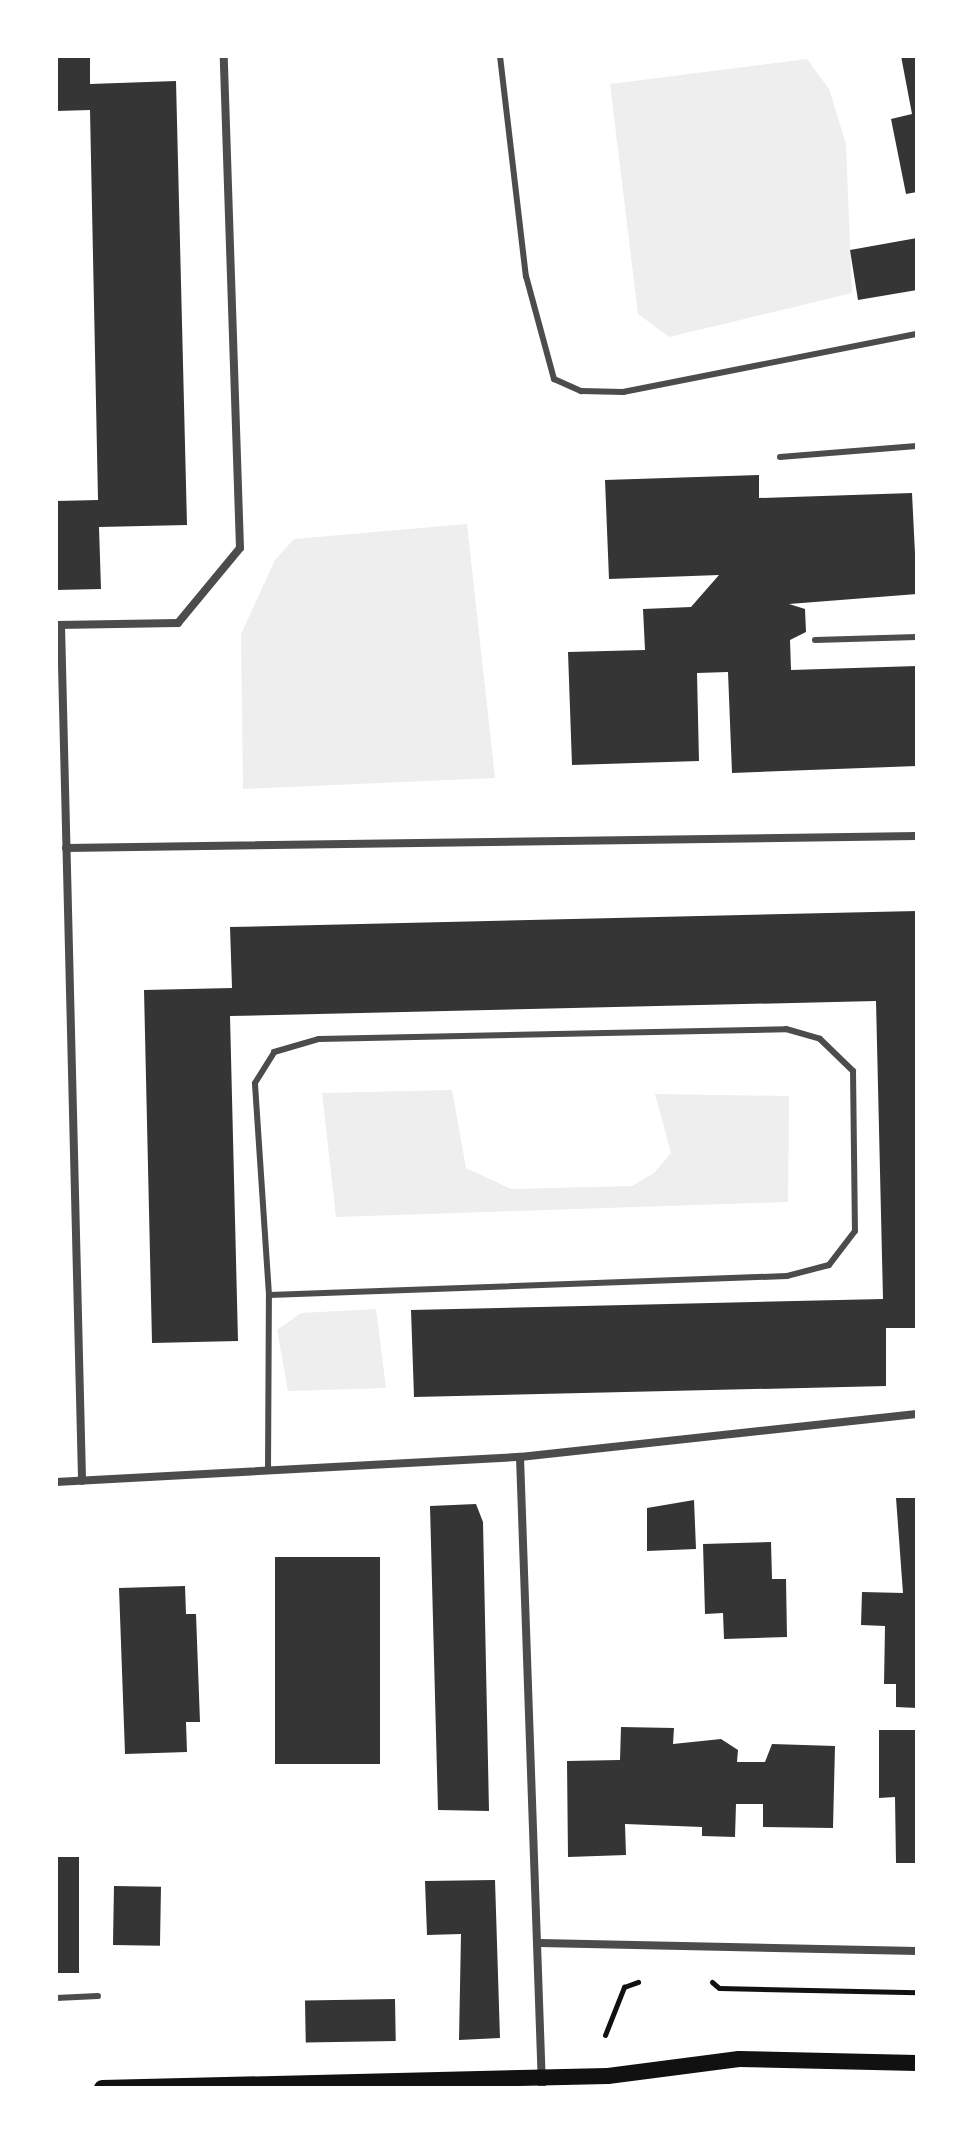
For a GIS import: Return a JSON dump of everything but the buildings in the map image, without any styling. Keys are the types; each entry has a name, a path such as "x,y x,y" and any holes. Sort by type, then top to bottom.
{"main road":[{"path":"102,2088 542,2083 739,2059 917,2063"}],"street":[{"path":"82,1481 59,625 178,623 240,548 224,56"},
{"path":"66,848 917,836"},
{"path":"56,1482 520,1457 917,1414"},
{"path":"520,1457 540,1943 542,2083"},
{"path":"540,1943 917,1951"}],"lane":[{"path":"500,56 526,276 554,379 581,391 623,392 917,334"},
{"path":"780,457 917,446"},
{"path":"815,640 917,637"},
{"path":"268,1471 269,1295 255,1083 274,1052 319,1039 786,1029 820,1039 853,1071 855,1231 829,1265 787,1276 269,1295"},
{"path":"56,1998 98,1996"}],"path":[{"path":"705,1976 719,1988 917,1992"},
{"path":"605,2035 624,1987 648,1978"}],"shaded area":[{"path":"807,59 829,89 846,144 852,293 669,337 638,314 610,84"},
{"path":"467,524 495,778 243,789 241,634 275,560 294,539"},
{"path":"452,1090 466,1168 511,1189 632,1186 654,1173 671,1153 655,1094 789,1096 788,1202 336,1217 322,1093"},
{"path":"376,1309 386,1388 288,1391 277,1330 301,1313"}]}
